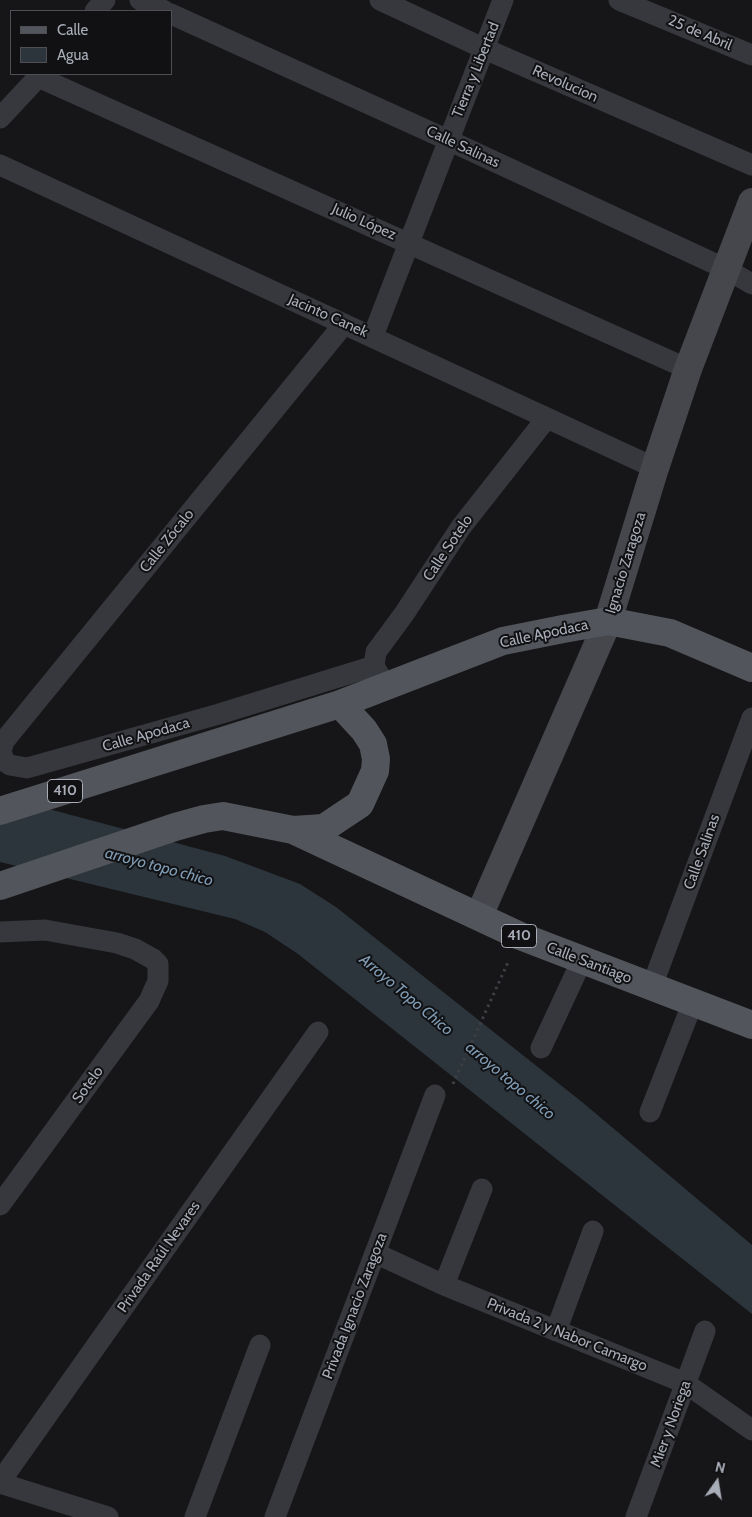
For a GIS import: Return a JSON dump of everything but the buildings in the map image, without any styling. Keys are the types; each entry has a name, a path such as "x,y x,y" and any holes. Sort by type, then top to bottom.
{"main road":[{"name":"Calle Apodaca","path":"340,704 380,676 504,641 608,621 670,633 752,668"},
{"name":"410","path":"0,811 340,704"},
{"path":"293,830 324,828 347,815 360,804 372,784 376,759 373,744 364,730 340,704"},
{"name":"410","path":"0,886 175,827 223,816 293,830"},
{"name":"Calle Santiago","path":"293,830 520,936 752,1025"}],"street":[{"path":"96,10 105,0"},
{"path":"140,0 163,10"},
{"name":"Revolucion","path":"380,0 485,49 752,165"},
{"name":"Tierra y Libertad","path":"373,336 503,0"},
{"name":"25 de Abril","path":"619,0 752,55"},
{"name":"Calle Salinas","path":"172,14 726,269 752,284"},
{"path":"0,118 40,75"},
{"name":"Julio López","path":"40,75 688,369"},
{"name":"Jacinto Canek","path":"0,165 655,468"},
{"name":"Ignacio Zaragoza","path":"479,916 608,621 688,369 752,202"},
{"name":"Calle Zócalo","path":"4,761 0,751 4,741 344,324"},
{"name":"Calle Sotelo","path":"380,676 376,652 404,614 461,527 546,419"},
{"name":"Calle Apodaca","path":"4,761 15,767 27,768 219,714 380,676"},
{"name":"Calle Salinas","path":"652,986 752,718"},
{"name":"Sotelo","path":"0,932 45,930 82,936 135,949 158,964 158,981 148,1001 0,1205"},
{"path":"541,1048 582,960"},
{"path":"650,1112 693,1002"},
{"name":"Privada Raúl Nevares","path":"0,1483 318,1032"},
{"name":"Privada Ignacio Zaragoza","path":"275,1517 376,1253 443,1091"},
{"path":"444,1285 482,1190"},
{"path":"556,1331 593,1231"},
{"name":"Privada 2 y Nabor Camargo","path":"376,1253 444,1285 686,1383 752,1430"},
{"name":"Mier y Noriega","path":"636,1517 705,1330"},
{"path":"195,1517 260,1345"},
{"path":"0,1483 108,1517"}],"path":[{"path":"443,1091 480,1020 520,936"}],"water":[{"path":"0,796 225,856 300,884 336,907 582,1102 752,1245 752,1314 298,954 265,932 235,919 0,862"}],"water label":[{"name":"arroyo topo chico","path":"159,867"},
{"name":"Arroyo Topo Chico","path":"406,995"},
{"name":"arroyo topo chico","path":"510,1081"}]}
